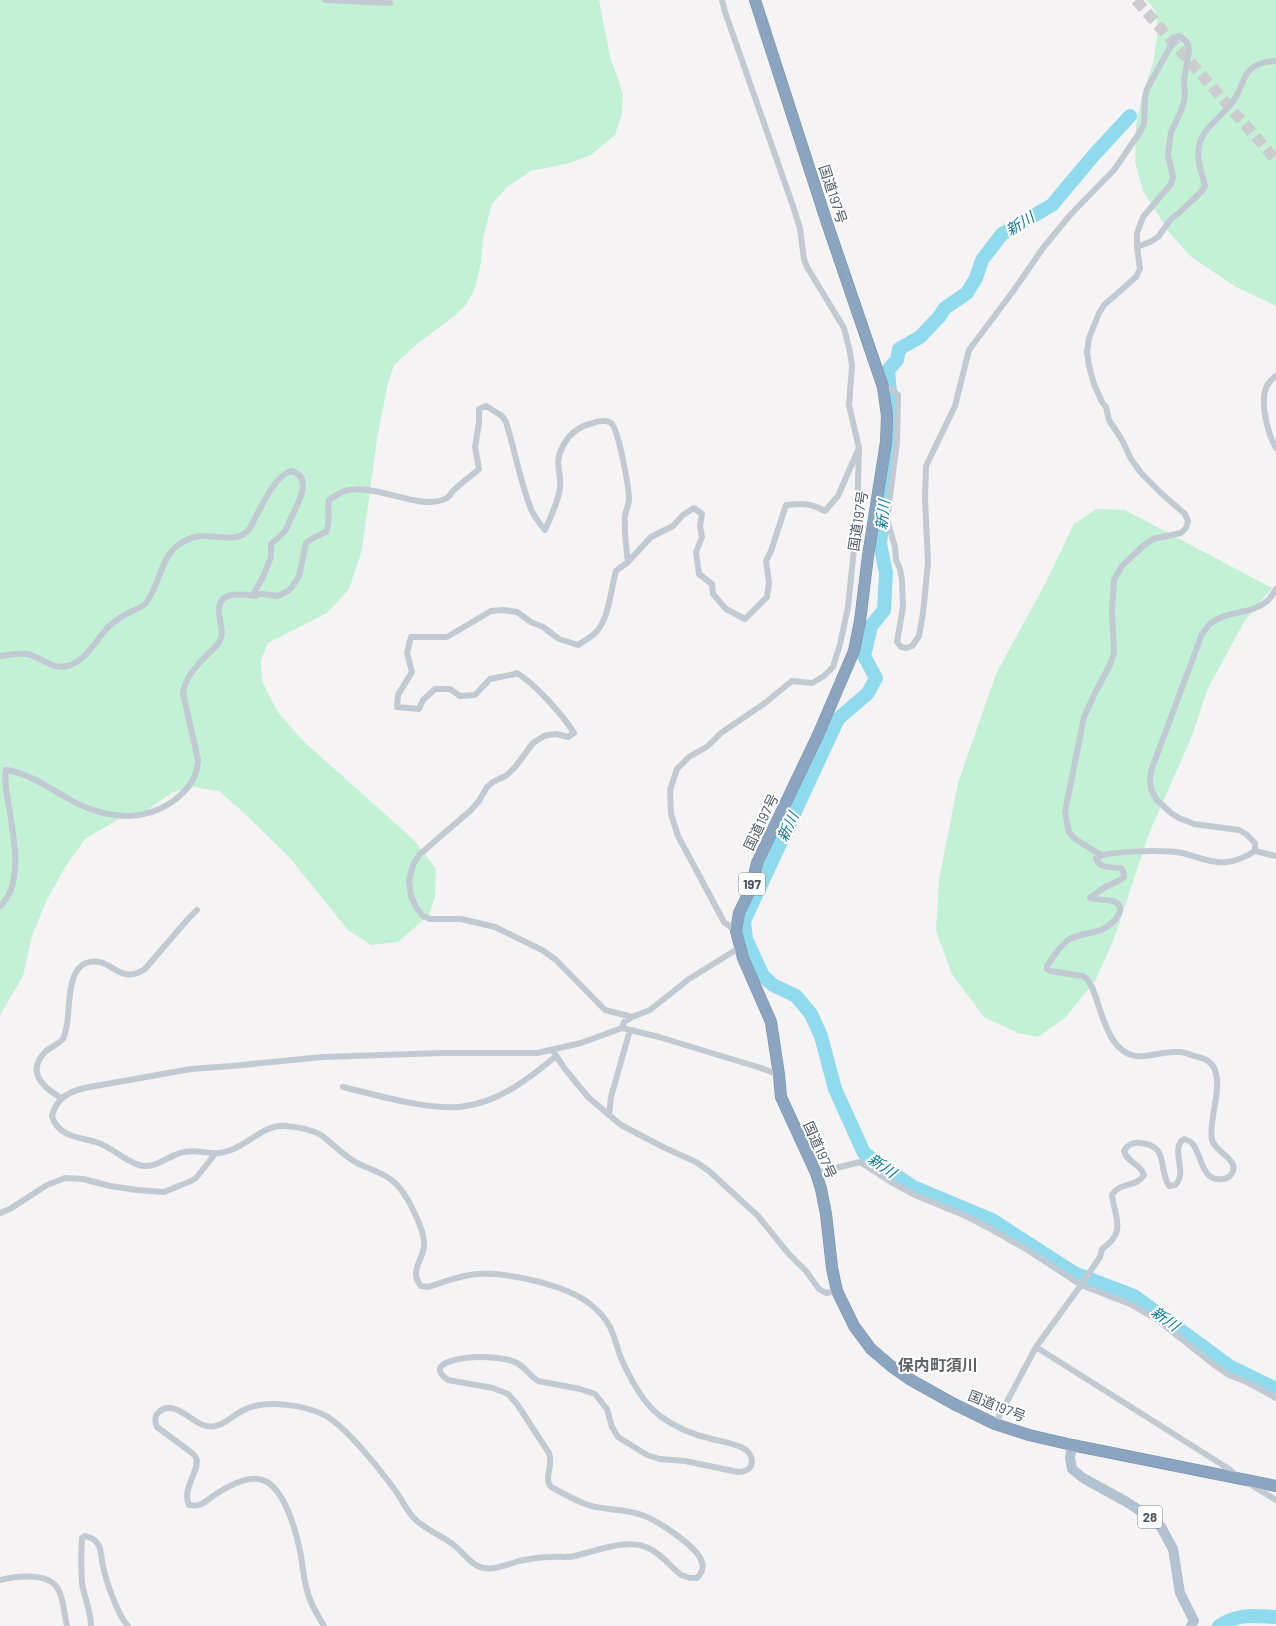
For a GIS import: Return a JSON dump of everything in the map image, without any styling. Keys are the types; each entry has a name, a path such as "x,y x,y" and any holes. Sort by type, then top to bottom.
{"highway":[{"name":"国道197号","path":"755,0 829,230 883,387 886,416 886,442 868,556 860,621 854,651 818,735 757,863 751,888 739,913 736,931 742,958 771,1022 781,1098 816,1173 821,1189 826,1214 832,1268 837,1291 854,1326 871,1349 891,1366 911,1380 954,1404 995,1424 1029,1435 1072,1445 1276,1486"}],"main road":[{"name":"28","path":"1072,1445 1070,1458 1072,1469 1083,1478 1132,1505 1150,1517 1161,1528 1173,1549 1180,1593 1195,1625"}],"street":[{"path":"325,0 390,3"},
{"path":"722,0 793,206 800,228 807,267 844,328 852,366 849,405 859,448 857,520 848,607 840,644 833,667 824,676 812,683 792,681 766,703 721,733 708,746 689,757 677,769 670,790 671,814 678,836 724,922 736,931"},
{"path":"883,387 893,390 898,395 896,442 887,519 895,546 896,560 900,569 902,580 903,607 897,642 906,648 912,646 919,636 923,613 928,563 925,499 926,466 954,406 970,350 1043,248 1071,214 1114,170 1144,124 1145,98 1147,89 1175,38 1179,36 1185,40 1189,47 1184,80 1185,96 1182,109 1171,132 1168,155 1173,177 1171,184 1164,195 1143,217 1137,233 1140,269 1136,277 1104,305 1099,312 1089,338 1087,352 1094,384 1106,407 1109,420 1122,440 1131,459 1141,473 1185,514 1188,521 1186,528 1181,533 1157,538 1143,546 1122,566 1114,580 1112,612 1114,653 1110,665 1084,717 1065,812 1069,832 1075,839 1101,855"},
{"path":"1137,247 1158,237 1171,219 1201,192 1205,186 1198,154 1199,144 1204,135 1235,99 1244,78 1251,69 1258,64 1276,60"},
{"path":"1276,376 1266,388 1264,400 1264,409 1269,432 1276,448"},
{"path":"254,593 278,596 292,588 299,576 306,543 326,532 330,524 328,511 329,500 342,492 361,489 415,500 434,502 448,497 479,469 475,447 479,424 479,410 486,406 502,416 506,422 519,475 527,492 532,510 545,530 553,512 560,487 558,463 563,446 578,429 586,424 599,421 611,423 615,426 621,451 629,500 625,515 628,562"},
{"path":"632,1017 605,1010 556,960 542,950 495,928 461,919 430,919 423,916 416,907 411,896 410,881 413,866 419,855 471,810 479,801 487,786 507,775 533,744 544,736 556,734 568,737 574,733 564,717 517,673 490,679 475,696 460,696 450,689 435,689 423,700 419,709 397,708 398,695 412,672 407,653 411,637 447,637 490,611 503,610 517,612 531,622 543,627 559,639 578,645 595,633 599,628 607,609 616,570 628,562 651,538 673,526 694,508 702,514 700,526 702,537 696,552 700,574 712,584 713,594 726,609 745,619 767,597 769,583 766,561 771,551 786,505 803,503 815,505 825,511 838,496 859,448"},
{"path":"0,656 26,654 36,657 53,666 65,667 80,660 108,628 118,619 145,604 161,569 180,544 194,537 237,537 245,534 270,492 286,472 295,472 302,479 303,488 301,496 285,531 271,544 271,557 264,575 254,593 256,596 229,596 223,600 220,606 219,615 222,630 218,645 200,662 185,684 183,693 198,760 197,769 190,785 184,793 163,808 138,815 117,816 100,813 76,803 45,785 16,771 6,770 3,774 2,786 12,852 12,880 8,895 0,906"},
{"path":"874,519 887,519"},
{"path":"1255,851 1255,843 1246,834 1239,830 1194,824 1171,814 1156,799 1151,789 1150,781 1151,771 1202,634 1210,624 1223,616 1249,610 1266,602 1276,590"},
{"path":"995,1424 1036,1347 1100,1257 1102,1248 1110,1243 1117,1232 1118,1219 1112,1195 1115,1190 1141,1180 1144,1175 1141,1167 1125,1156 1124,1151 1130,1144 1150,1144 1155,1148 1162,1160 1164,1178 1169,1186 1175,1185 1180,1179 1178,1147 1179,1142 1184,1139 1191,1142 1203,1168 1209,1176 1220,1180 1230,1176 1233,1171 1233,1164 1229,1158 1220,1152 1212,1140 1217,1089 1216,1074 1213,1066 1208,1061 1200,1057 1179,1052 1137,1057 1122,1051 1113,1040 1092,986 1087,979 1083,976 1050,971 1047,969 1047,966 1062,946 1070,939 1101,930 1119,914 1121,909 1119,904 1114,901 1090,898 1105,887 1124,877 1121,868 1101,866 1096,858 1101,855 1112,853 1162,852 1180,853 1209,861 1226,862 1245,857 1255,851 1276,856"},
{"path":"61,1098 46,1089 38,1078 38,1063 47,1050 61,1041 64,1037 71,990 74,977 79,968 87,963 102,962 124,974 130,975 139,973 145,969 197,910"},
{"path":"622,1028 624,1022 650,1010 688,980 739,948"},
{"path":"343,1087 422,1104 448,1108 466,1106 499,1095 515,1087 554,1054 622,1028 761,1068 779,1075"},
{"path":"609,1115 611,1097 630,1030"},
{"path":"324,1626 312,1606 306,1589 300,1550 293,1525 283,1501 274,1486 266,1480 257,1478 243,1481 219,1492 199,1506 189,1505 186,1500 187,1492 197,1464 197,1458 157,1427 155,1423 156,1416 159,1411 165,1408 172,1408 209,1427 223,1425 245,1409 262,1405 271,1404 293,1406 322,1414 339,1426 360,1448 392,1486 414,1518 456,1546 476,1565 489,1568 539,1557 575,1556 605,1548 630,1545 645,1546 651,1549 680,1575 685,1577 696,1578 703,1570 703,1563 694,1551 668,1529 648,1517 632,1512 608,1510 585,1504 551,1487 547,1480 551,1463 549,1453 517,1404 512,1398 502,1391 448,1380 444,1377 440,1368 450,1361 480,1357 511,1360 523,1366 533,1378 538,1381 588,1391 599,1398 607,1409 612,1427 618,1437 653,1458 685,1461 738,1472 745,1472 752,1464 752,1457 748,1452 734,1444 704,1437 679,1427 659,1416 651,1408 630,1376 621,1357 614,1335 604,1318 589,1303 577,1296 552,1286 504,1275 477,1274 428,1287 421,1286 415,1275 416,1268 423,1253 424,1241 417,1218 407,1199 394,1182 349,1158 320,1135 312,1131 299,1128 279,1126 264,1131 233,1150 215,1154 184,1152 154,1165 140,1165 133,1163 105,1146 68,1135 57,1127 52,1116 56,1105 61,1098 73,1091 84,1088 191,1069 323,1056 554,1054"},
{"path":"554,1054 588,1097 609,1115 621,1125 696,1162 709,1171 758,1216 788,1253 806,1270 819,1289 826,1293 837,1291"},
{"path":"0,1213 10,1209 47,1185 65,1178 88,1179 110,1186 164,1192 196,1178 215,1154"},
{"path":"816,1173 860,1162 891,1182 917,1196 966,1216 1026,1249 1081,1285 1130,1304 1156,1319 1229,1375 1247,1382 1276,1398"},
{"path":"1036,1347 1276,1500"},
{"path":"91,1626 88,1604 82,1584 81,1549 82,1538 85,1536 93,1539 98,1544 103,1567 123,1621 128,1626"},
{"path":"0,1580 14,1576 46,1578 58,1590 67,1626"}],"green space":[{"path":"0,0 599,0 610,56 623,94 622,114 615,135 591,155 570,163 531,171 507,187 492,204 483,238 481,263 475,288 466,305 452,318 418,343 394,365 388,383 377,439 362,550 349,589 327,613 268,643 261,660 262,681 277,711 302,740 414,840 436,869 435,897 429,915 398,942 371,945 348,930 290,858 244,813 219,791 193,787 173,792 144,812 117,820 85,839 65,867 45,904 32,936 23,976 0,1015"},
{"path":"1146,0 1276,0 1276,306 1236,287 1190,256 1169,232 1143,191 1135,162 1136,125 1143,92 1153,64 1158,30 1155,10"},
{"path":"1096,509 1125,510 1272,588 1244,622 1207,690 1192,736 1150,831 1114,939 1095,981 1065,1018 1038,1037 1018,1033 984,1017 952,974 936,931 939,880 958,783 996,674 1045,584 1074,524"}],"waterway":[{"name":"新川","path":"1130,116 1093,156 1052,205 1002,234 982,260 976,278 967,293 945,308 939,317 920,337 899,349 897,360 888,370 891,404 891,440 880,544 886,573 884,610 871,626 864,656 876,678 868,693 838,719 744,921 746,939 763,976 773,985 796,996 811,1014 821,1036 835,1089 864,1153 913,1187 992,1220 1074,1273 1134,1296 1229,1366 1276,1389"},
{"path":"1219,1626 1233,1619 1246,1616 1276,1617"}],"tunnel":[{"path":"1136,0 1276,160"}],"district":[{"name":"保内町須川","path":"938,1365"}]}
